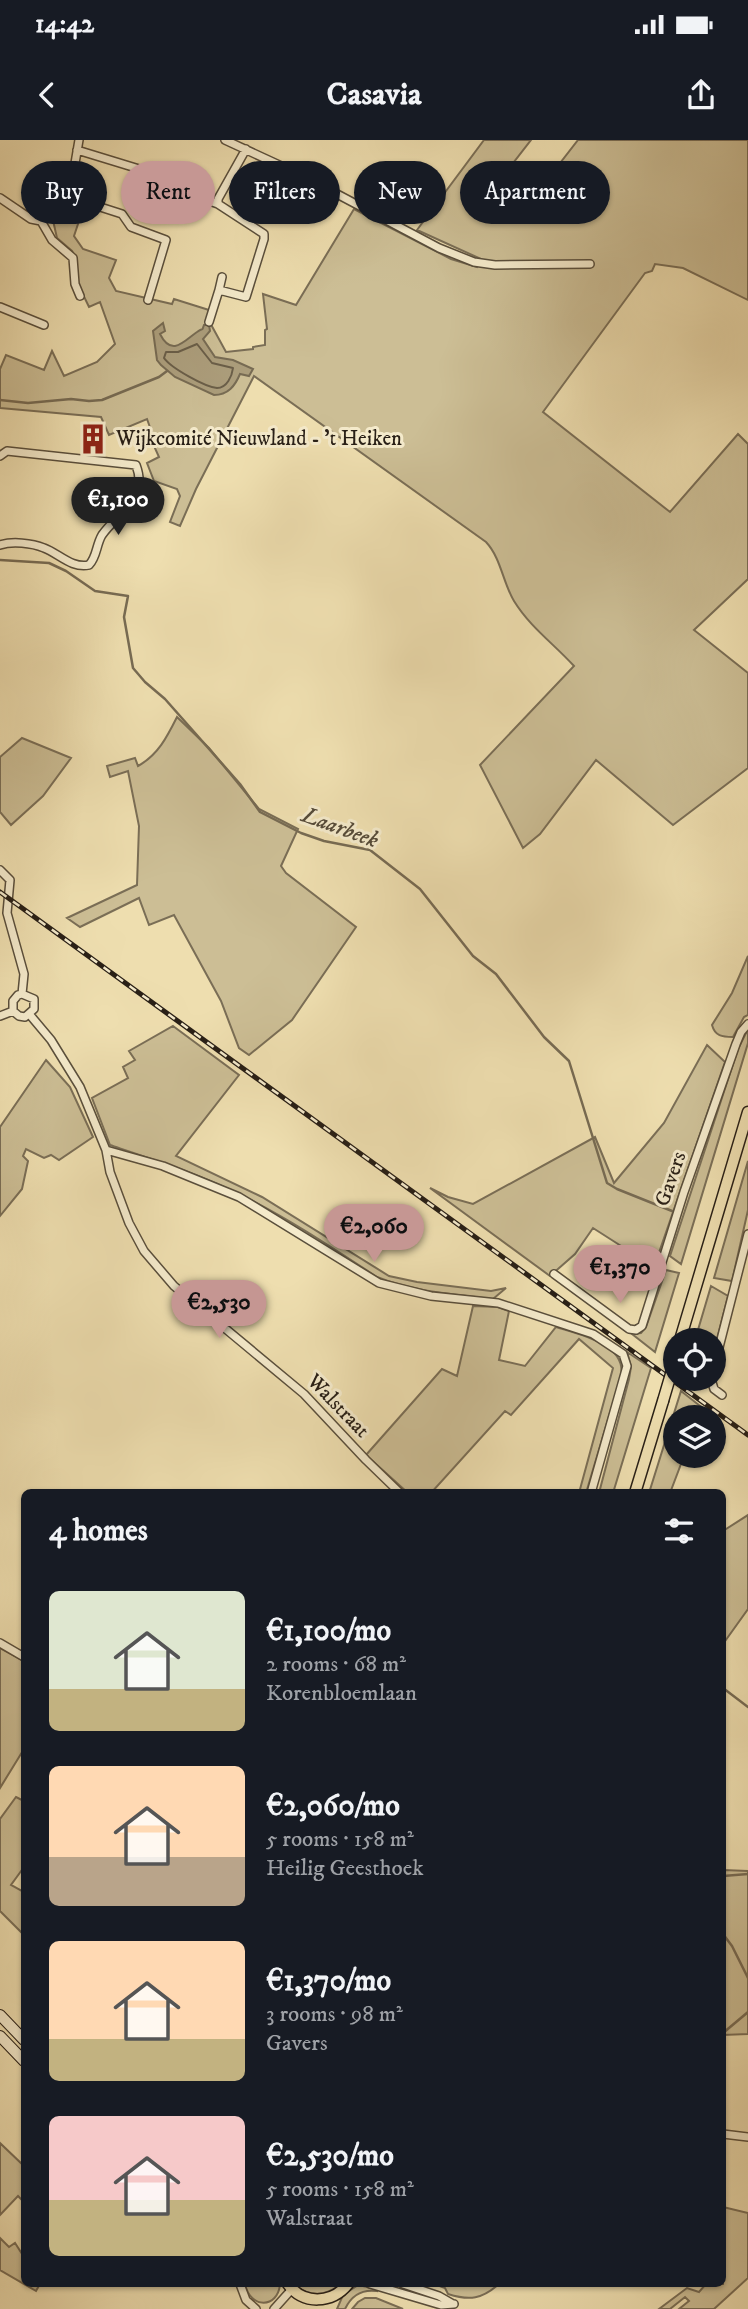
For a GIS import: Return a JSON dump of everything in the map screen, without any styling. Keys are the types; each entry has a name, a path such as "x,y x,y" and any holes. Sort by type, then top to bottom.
{"main road":[{"path":"684,1328 748,1112"},
{"path":"636,1489 666,1391"},
{"path":"0,2015 21,2037"},
{"path":"0,2036 21,2058"},
{"path":"290,2287 302,2297 318,2304 344,2287"},
{"path":"334,2296 334,2309"}],"street":[{"path":"75,161 79,140"},
{"path":"225,140 303,176 439,248 474,262 495,265 590,264"},
{"path":"218,204 218,198 246,149"},
{"path":"77,150 149,172 152,180 218,204 264,234 246,298 219,290"},
{"path":"0,198 21,212"},
{"path":"107,209 122,214 131,228 166,240 148,300"},
{"path":"43,224 52,240 73,258 74,278 79,296"},
{"path":"209,322 222,277"},
{"path":"0,307 44,325"},
{"path":"0,456 8,452 136,465 140,477 132,504 103,534 97,544 95,558 86,566 38,546 7,543 0,545"},
{"path":"0,870 10,880 3,904 24,974 22,994 13,1002 13,1011"},
{"path":"13,1011 22,1017 30,1015 35,1006 34,999 22,994"},
{"path":"0,1016 13,1011"},
{"name":"Walstraat","path":"30,1015 51,1040 80,1087 106,1150 110,1172 129,1223 144,1251 174,1286 304,1394 396,1489"},
{"name":"Gavers","path":"554,1274 629,1329 636,1330 642,1326 684,1192 731,1057 741,1031 748,1024"},
{"path":"106,1150 163,1166 239,1197 379,1283 431,1296 498,1303 593,1334 617,1349 623,1354 627,1366 592,1489"},
{"path":"724,1328 748,1234"},
{"path":"717,1391 722,1395"},
{"path":"0,1643 21,1655"},
{"path":"726,2134 748,2137"},
{"path":"241,2287 246,2300 256,2309"},
{"path":"274,2309 290,2287"},
{"path":"396,2287 414,2289"}],"shaded area":[{"path":"484,140 531,140 515,161 468,161"},
{"path":"578,140 748,140 748,300 683,268 655,264 652,271 645,273 543,412 670,512 738,434 748,444 748,579 694,630 748,673 748,768 673,825 596,760 540,834 523,848 480,765 574,666 520,610 510,594 495,555 486,542 254,376 180,526 170,522 180,496 177,489 154,481 147,463 159,457 147,419 109,435 101,417 0,408 0,369 6,355 44,370 52,351 64,376 97,362 115,344 100,302 89,307 77,282 77,260 72,251 57,238 54,224 78,224 74,236 83,249 116,260 109,278 116,291 172,304 174,299 209,310 208,319 226,352 265,345 267,329 263,294 296,305 354,209 354,224 383,224 451,259 477,267 481,259 417,230 421,224 446,224 446,191 460,172 460,224 610,224 610,161 562,161"},
{"path":"177,717 209,748 259,809 298,829 281,866 286,873 356,927 292,1020 249,1055 239,1048 221,1001 174,915 149,925 139,898 80,927 67,918 137,885 139,826 128,771 110,777 107,766 135,758 138,766 145,762 161,745"},
{"path":"22,738 71,758 43,796 11,825 0,812 0,757"},
{"path":"748,956 748,1015 744,1017 733,1037 722,1036 715,1032 712,1025 732,993"},
{"path":"173,1026 239,1075 176,1156 262,1197 389,1276 491,1291 506,1288 493,1299 420,1289 377,1277 296,1225 229,1189 110,1145 92,1098 128,1078 123,1067 135,1060 129,1051"},
{"path":"748,1029 748,1043 681,1264 670,1256 738,1049"},
{"path":"707,1045 725,1062 654,1267 593,1228 575,1254 550,1276 430,1188 448,1197 473,1204 595,1137 614,1183 664,1123"},
{"path":"46,1060 70,1087 93,1137 59,1160 51,1155 44,1158 26,1149 23,1156 28,1161 22,1189 0,1216 0,1127"},
{"path":"748,1161 748,1210 732,1281 714,1278"},
{"path":"666,1270 679,1273 655,1352 632,1334 641,1333 646,1327"},
{"path":"711,1286 728,1296 720,1328 699,1328"},
{"path":"473,1306 498,1307 509,1311 499,1360 525,1366 556,1327 577,1333 609,1348 621,1365 621,1376 587,1489 580,1489 613,1368 579,1339 511,1415 505,1411 435,1489 404,1489 366,1455 442,1369 457,1376"},
{"path":"627,1352 651,1368 614,1489 600,1489 629,1379 631,1367"},
{"path":"681,1391 699,1405 677,1405"},
{"path":"663,1448 663,1468 679,1468 672,1489 650,1489"},
{"path":"748,1515 748,1609 726,1640 726,1529"},
{"path":"0,1648 21,1659 21,1754 0,1788"},
{"path":"16,1797 21,1800 21,1871 11,1885 21,1890 21,1932 0,1911 0,1819"},
{"path":"726,1870 748,1871 748,2034 726,2035"},
{"path":"0,2143 21,2163 21,2199 18,2196 0,2215"},
{"path":"726,2208 748,2213 748,2278 714,2309 679,2309 689,2301 685,2297 670,2309 659,2309 687,2288 699,2292 703,2287 726,2287"},
{"path":"0,2238 9,2247 15,2243 21,2252 21,2282 0,2270"},
{"path":"246,2287 279,2287 274,2298 264,2303 252,2298"},
{"path":"298,2287 336,2287 318,2294"},
{"path":"355,2287 377,2289 362,2292 350,2300 345,2309 337,2309 343,2295"},
{"path":"442,2287 495,2287 481,2296 469,2298 448,2294"},
{"path":"365,2298 376,2298 403,2309 352,2309"}],"water":[{"path":"163,323 165,331 160,334 169,345 174,346 203,329 204,325 209,325 210,331 203,339 215,357 233,360 253,369 249,376 240,374 230,389 219,395 175,377 157,360 153,331"}],"waterway":[{"path":"0,400 28,403 71,399 102,400 159,377 167,371"},
{"name":"Laarbeek","path":"0,560 49,563 95,591 128,596 124,617 133,668 145,682 165,699 240,784 260,812 301,833 324,841 370,850 420,889 473,956 496,974 544,1037 569,1061 607,1183 672,1211"},
{"path":"726,1690 748,1707"},
{"path":"726,1876 748,1874"},
{"path":"726,1938 748,1978"},
{"path":"726,2030 748,2012"}],"railway":[{"path":"0,892 748,1435"}],"place":[{"name":"Wijkcomité Nieuwland - 't Heiken","path":"93,439"}]}
